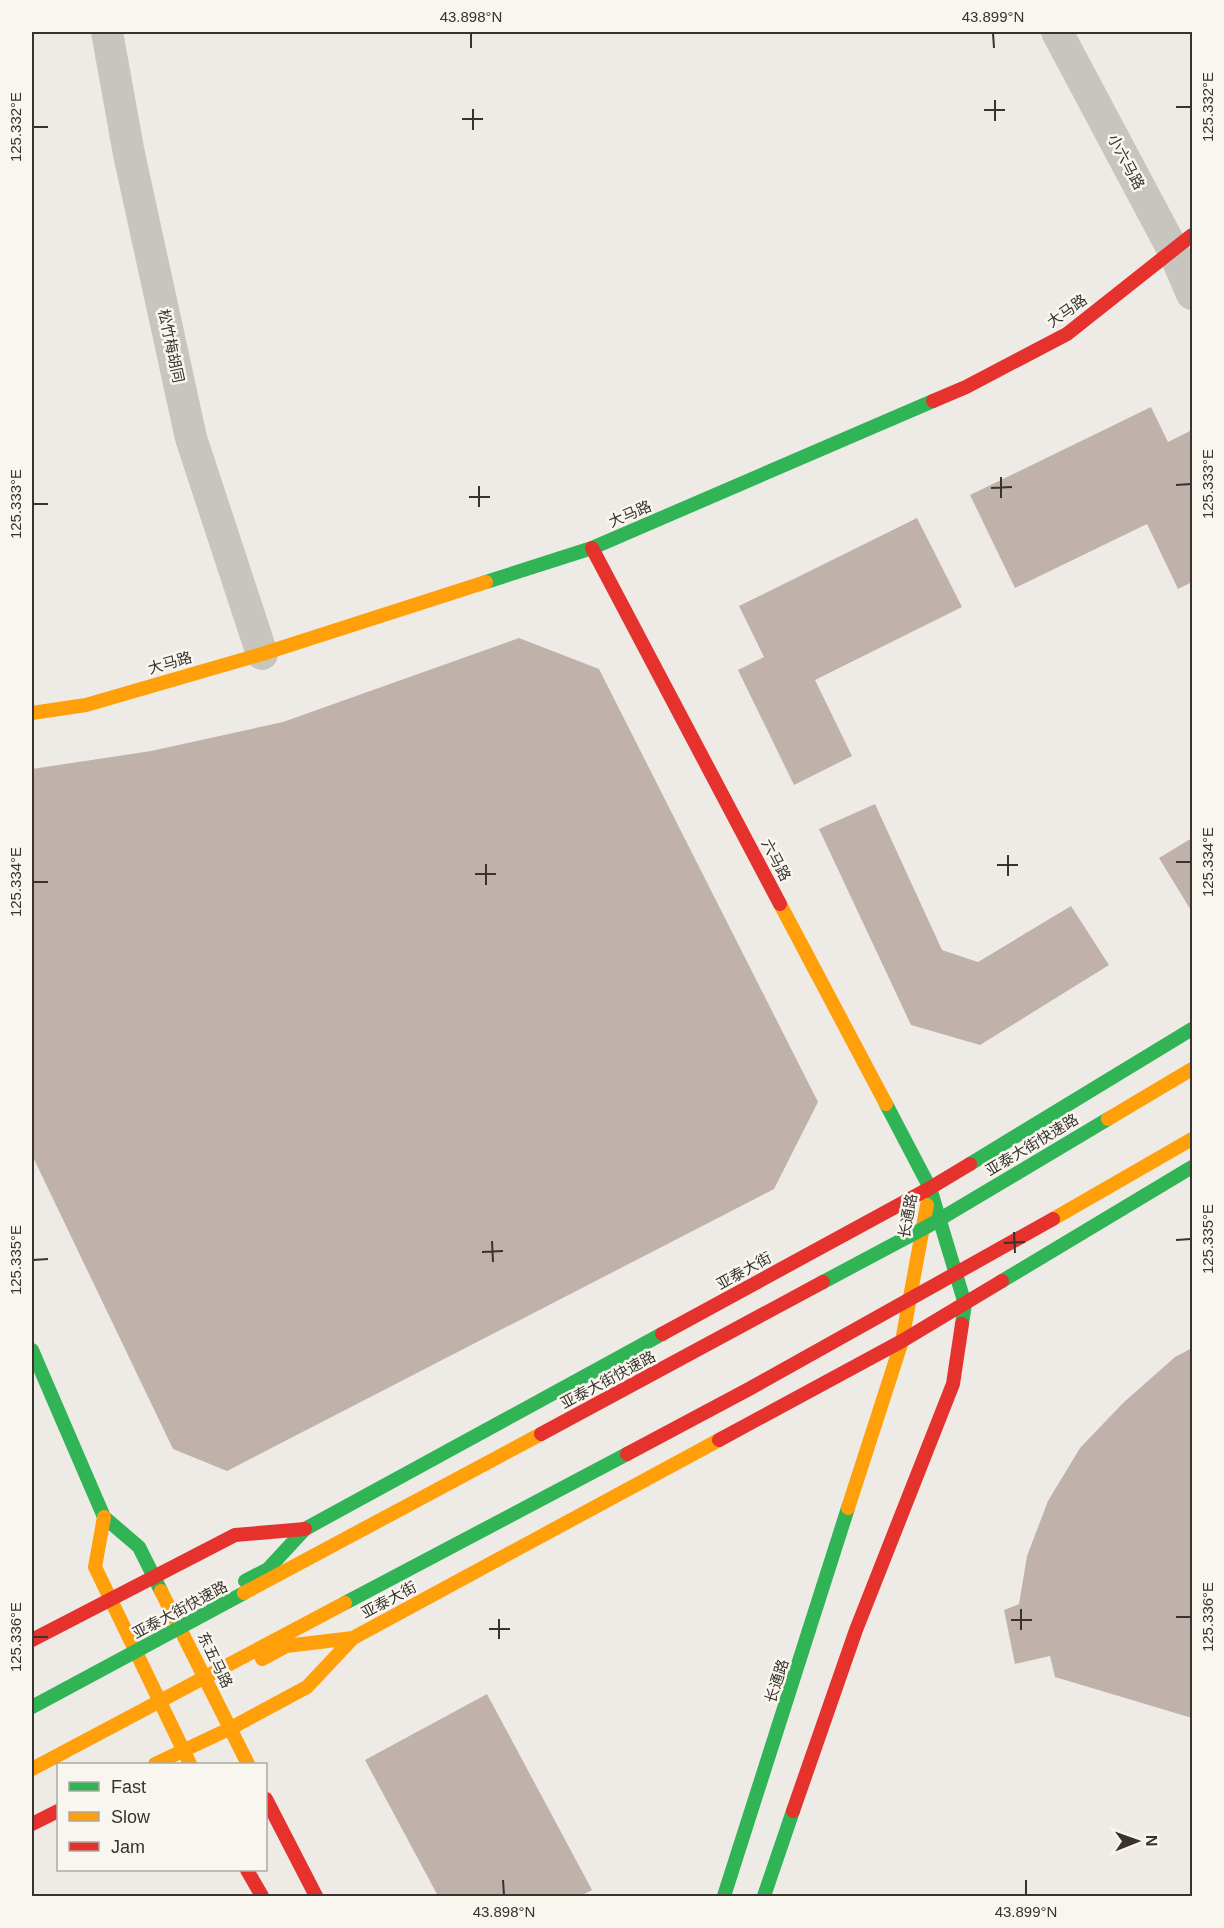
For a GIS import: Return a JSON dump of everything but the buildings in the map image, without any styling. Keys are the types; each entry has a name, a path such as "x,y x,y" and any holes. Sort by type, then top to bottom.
{"main road":[{"name":"大马路","path":"32,713 86,705 262,654 592,548 966,387 1067,334 1183,242"},
{"name":"六马路","path":"592,548 930,1188"},
{"name":"亚泰大街","path":"32,1694 268,1569 305,1529 930,1188 1192,1029"},
{"name":"亚泰大街快速路","path":"32,1707 930,1225 1192,1069"},
{"path":"32,1769 749,1389 1002,1249 1192,1139"},
{"name":"亚泰大街","path":"157,1763 308,1688 353,1638 902,1341 1192,1167"},
{"name":"长通路","path":"764,1896 856,1630 953,1384 965,1305 930,1188"},
{"name":"长通路","path":"724,1896 902,1341 930,1188"},
{"name":"东五马路","path":"32,1350 104,1517 140,1546 247,1763"},
{"path":"104,1517 95,1567 189,1763"},
{"name":"亚泰大街","path":"32,1640 235,1535 305,1529"},
{"name":"亚泰大街","path":"64,1763 286,1646 353,1638"},
{"name":"亚泰大街","path":"32,1780 57,1767"},
{"path":"267,1801 316,1896"},
{"path":"32,1824 57,1812"},
{"path":"248,1871 262,1896"}],"street":[{"name":"松竹梅胡同","path":"107,32 129,154 191,438 262,654"},
{"name":"小六马路","path":"1057,32 1183,242 1192,294"}],"traffic: fast":[{"path":"486,582 592,548 933,401"},
{"path":"970,1164 1192,1029"},
{"path":"886,1104 930,1188 965,1304 962,1324"},
{"path":"823,1282 930,1225 1108,1119"},
{"path":"1002,1281 1192,1167"},
{"path":"245,1581 268,1569 305,1529 662,1334"},
{"path":"32,1350 104,1517 139,1547 161,1591"},
{"path":"345,1603 627,1454"},
{"path":"724,1896 848,1508"},
{"path":"32,1707 244,1593"},
{"path":"764,1896 793,1811"}],"traffic: slow":[{"path":"32,713 86,705 262,654 486,582"},
{"path":"780,904 886,1104"},
{"path":"1108,1119 1192,1069"},
{"path":"1053,1219 1192,1139"},
{"path":"848,1508 902,1341 927,1205"},
{"path":"244,1593 541,1434"},
{"path":"262,1659 286,1646 353,1638 719,1440"},
{"path":"104,1517 95,1567 190,1763"},
{"path":"161,1591 247,1763"},
{"path":"32,1769 345,1603"},
{"path":"157,1763 229,1729 307,1687 353,1638"}],"traffic: jam":[{"path":"933,401 966,387 1067,334 1192,235"},
{"path":"592,548 780,904"},
{"path":"662,1334 970,1164"},
{"path":"627,1454 749,1389 1053,1219"},
{"path":"719,1440 902,1341 1002,1281"},
{"path":"541,1434 823,1282"},
{"path":"793,1811 856,1630 953,1384 962,1324"},
{"path":"32,1640 235,1535 305,1529"},
{"path":"267,1801 316,1896"},
{"path":"32,1824 57,1812"},
{"path":"248,1871 262,1896"}]}
